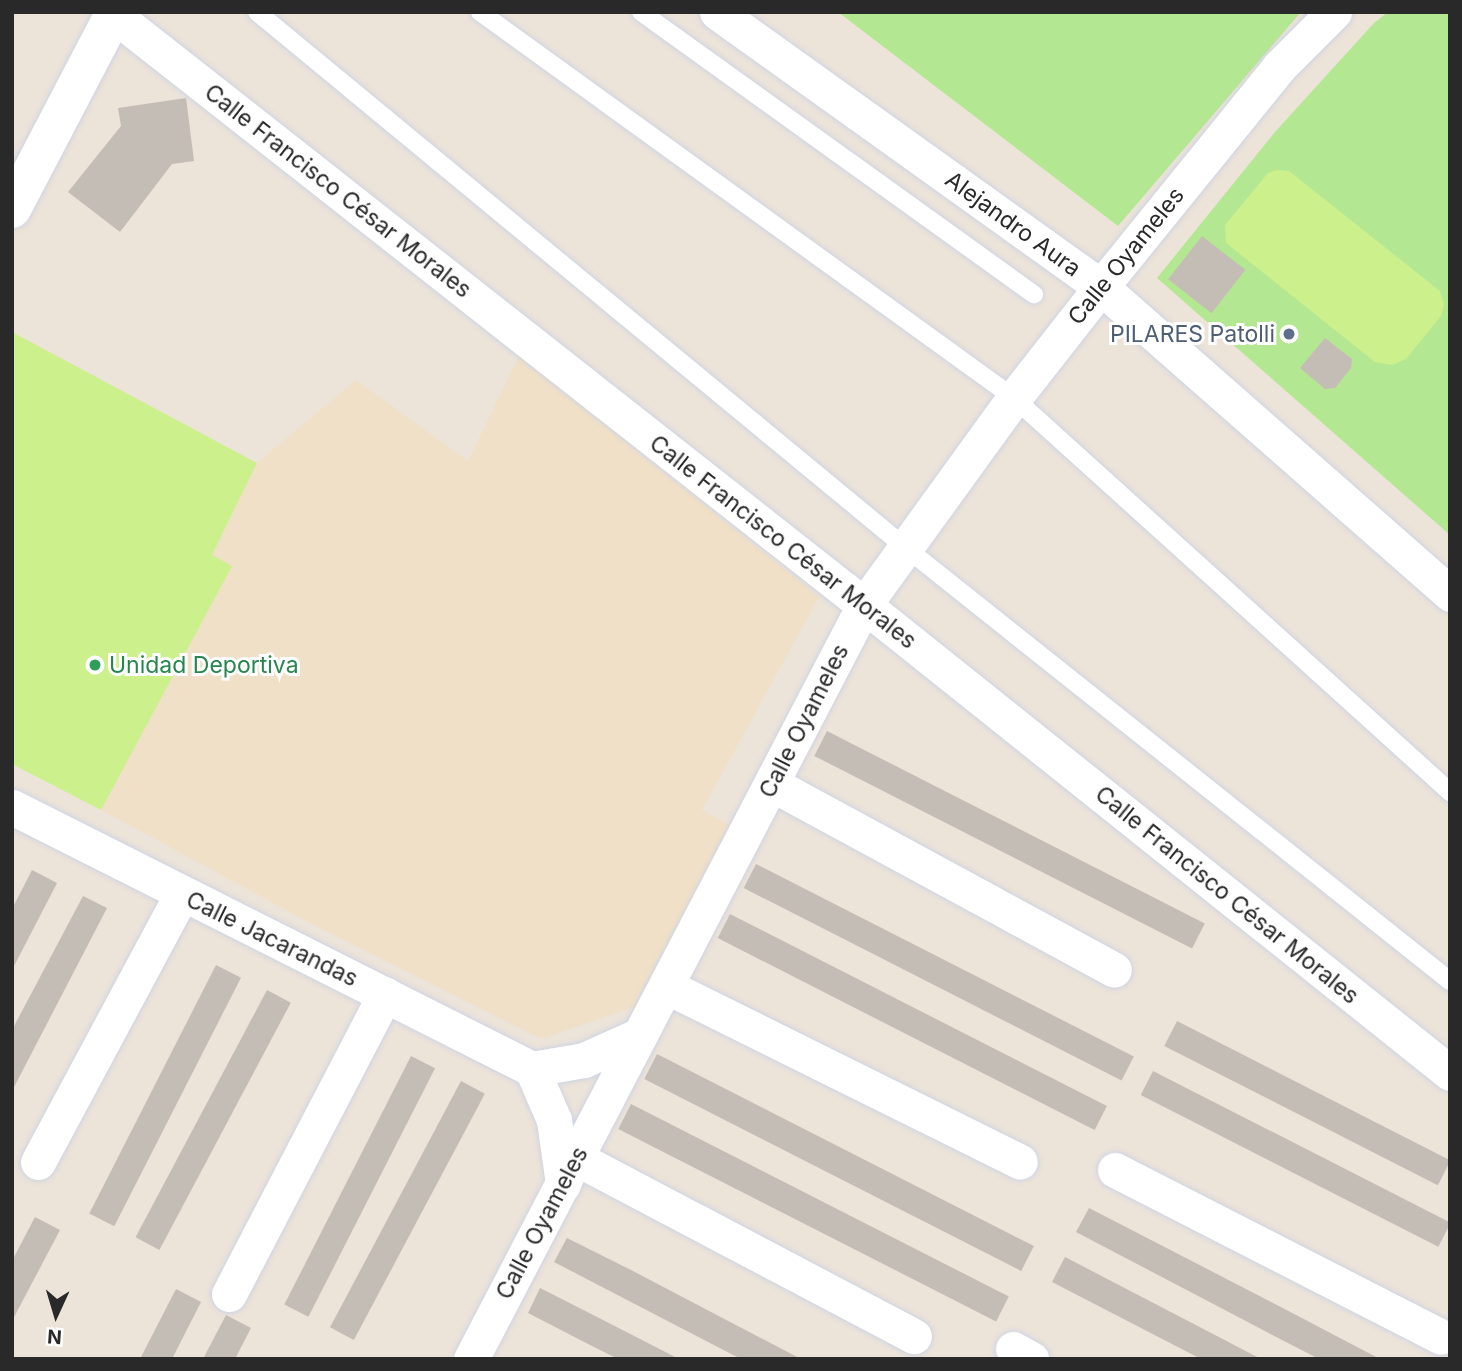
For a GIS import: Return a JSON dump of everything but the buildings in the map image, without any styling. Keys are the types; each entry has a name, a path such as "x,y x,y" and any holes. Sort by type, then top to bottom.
{"street":[{"name":"Alejandro Aura","path":"717,12 1101,286 1450,594"},
{"name":"Calle Oyameles","path":"478,1356 569,1171 864,605 1014,398 1101,286 1279,67 1334,12"},
{"path":"12,209 115,14"},
{"name":"Calle Francisco César Morales","path":"115,14 864,605 1450,1073"},
{"path":"772,784 1114,970"},
{"name":"Calle Jacarandas","path":"12,807 181,895 532,1069"},
{"path":"38,1162 181,895"},
{"path":"666,986 1020,1162"},
{"path":"229,1294 385,994"},
{"path":"640,1035 584,1060 532,1069 554,1120 569,1171 914,1336"},
{"path":"1115,1170 1440,1339"}],"lane":[{"path":"257,12 906,548 1450,981"},
{"path":"480,12 1014,398 1450,792"},
{"path":"642,12 1034,295"}],"shaded area":[{"path":"519,356 819,597 702,810 730,825 634,1007 541,1039 318,927 101,810 231,566 212,556 257,463 356,380 468,461"}],"green space":[{"path":"838,12 1301,12 1118,226"},
{"path":"1388,12 1450,12 1450,535 1157,278 1275,132 1374,23"},
{"path":"1277,170 1289,171 1440,291 1444,304 1441,316 1406,359 1392,365 1375,362 1226,243 1225,225 1268,173"},
{"name":"Unidad Deportiva","path":"12,332 257,463 212,555 232,566 101,810 12,764"}],"place":[{"name":"PILARES Patolli","path":"1289,334"},
{"name":"Unidad Deportiva","path":"95,665"}]}
